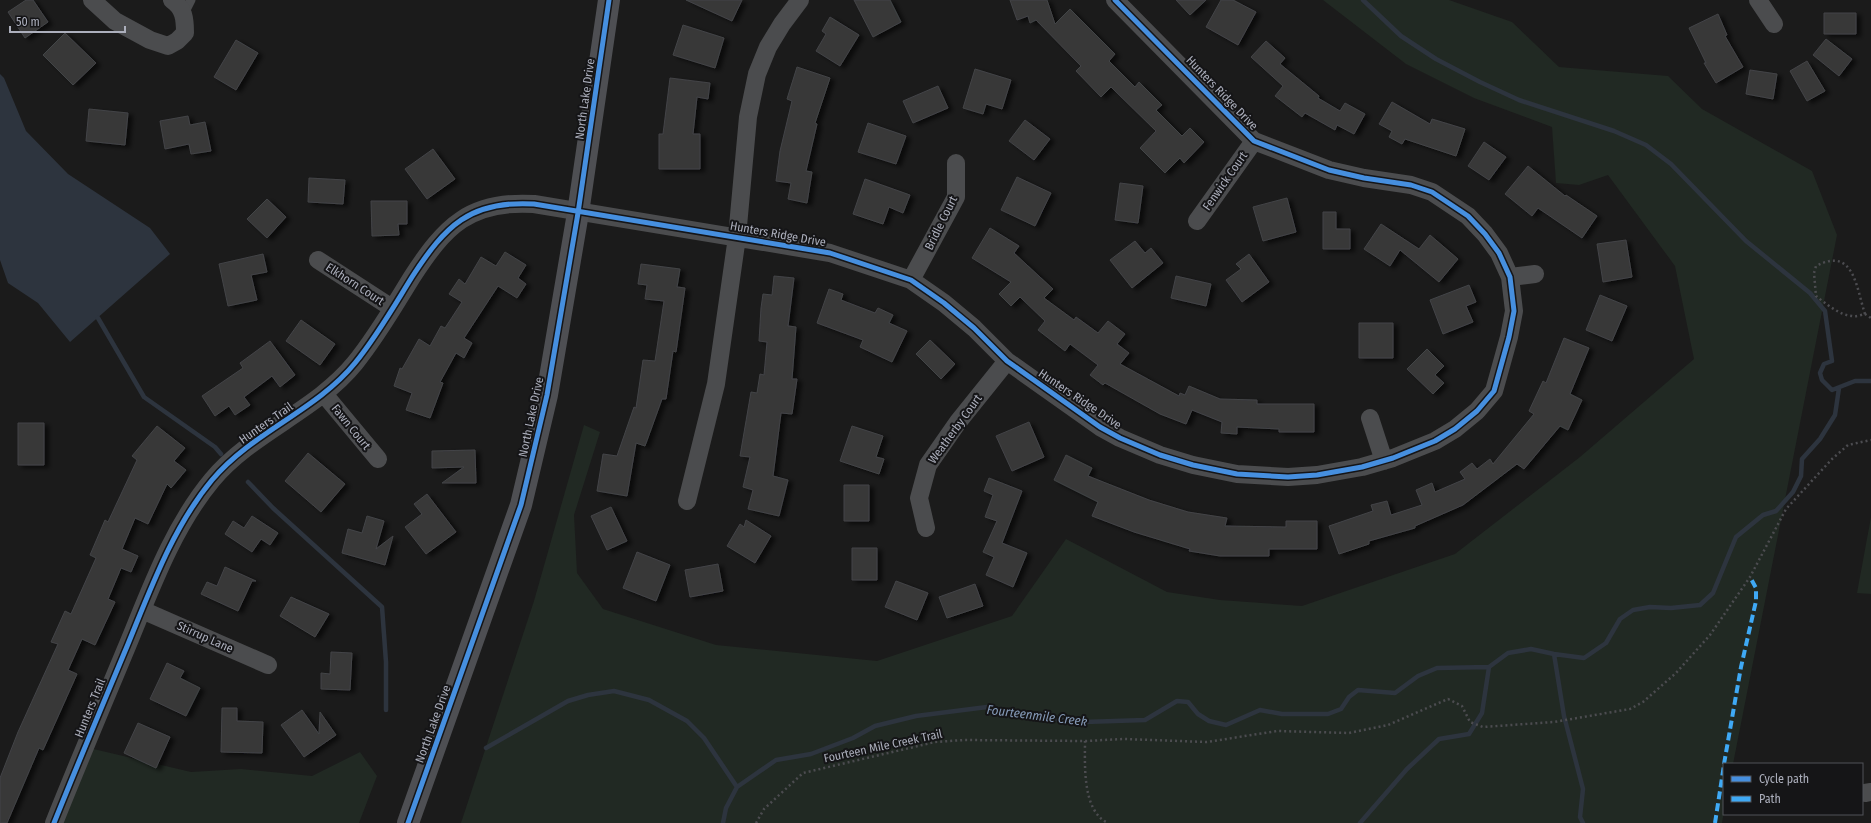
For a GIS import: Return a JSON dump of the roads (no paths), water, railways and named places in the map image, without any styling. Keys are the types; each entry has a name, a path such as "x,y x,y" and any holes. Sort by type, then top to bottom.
{"main road":[{"name":"North Lake Drive","path":"408,823 521,505 547,395 578,213 609,0"}],"street":[{"path":"92,0 115,21 150,40 168,46 177,41 185,33 187,7 172,0"},
{"name":"Hunters Ridge Drive","path":"687,501 716,384 738,237 748,117 757,74 768,47 782,24 800,0"},
{"name":"Hunters Ridge Drive","path":"578,213 738,237 830,253 911,280 944,303 974,328 1008,361 1100,427 1120,438 1160,455 1193,465 1237,474 1288,477 1317,475 1362,467 1384,461 1435,441 1455,429 1477,411 1494,391 1509,337 1514,311 1510,277 1500,253 1468,216 1432,192 1411,186 1364,178 1330,170 1254,141 1115,0"},
{"path":"1758,0 1774,24"},
{"name":"Fenwick Court","path":"1197,221 1254,141"},
{"name":"Bridle Court","path":"911,280 956,197 956,163"},
{"name":"Hunters Trail","path":"54,823 142,610 184,519 213,478 250,445 324,394 354,364 439,238 462,219 475,212 497,205 519,203 578,213"},
{"name":"Elkhorn Court","path":"318,260 392,308"},
{"path":"1510,277 1535,274"},
{"name":"Weatherby Court","path":"926,528 919,498 928,465 958,422 1008,361"},
{"name":"Fawn Court","path":"324,394 378,460"},
{"path":"1370,418 1384,461"},
{"name":"Stirrup Lane","path":"142,610 268,665"}],"waterway":[{"path":"1363,0 1401,36 1436,59 1480,82 1519,100 1614,131 1646,145 1671,164 1746,241 1810,293 1825,311 1832,361 1824,364 1820,373 1822,380 1832,390 1855,381 1871,381"},
{"path":"98,318 144,397 215,447 221,454"},
{"name":"Fourteenmile Creek","path":"723,823 726,808 737,787 776,760 811,754 853,738 875,726 916,716 987,707 1025,716 1084,722 1145,720 1177,701 1188,702 1198,714 1209,721 1226,725 1260,710 1282,714 1328,714 1341,709 1349,697 1358,690 1395,693 1418,676 1437,668 1489,667 1508,653 1531,649 1584,658 1606,643 1620,619 1633,610 1650,607 1671,608 1700,605 1713,593 1736,537 1763,515 1776,511 1793,492 1801,476 1802,459 1820,439 1835,415 1839,388"},
{"path":"248,482 273,508 382,607 386,662 386,710"},
{"path":"1554,654 1564,716 1583,789 1580,817 1583,823"},
{"path":"1360,823 1407,769 1439,739 1469,734 1482,713 1489,667"},
{"path":"486,748 568,701 588,695 614,691 649,700 687,721 704,738 737,787"}]}
